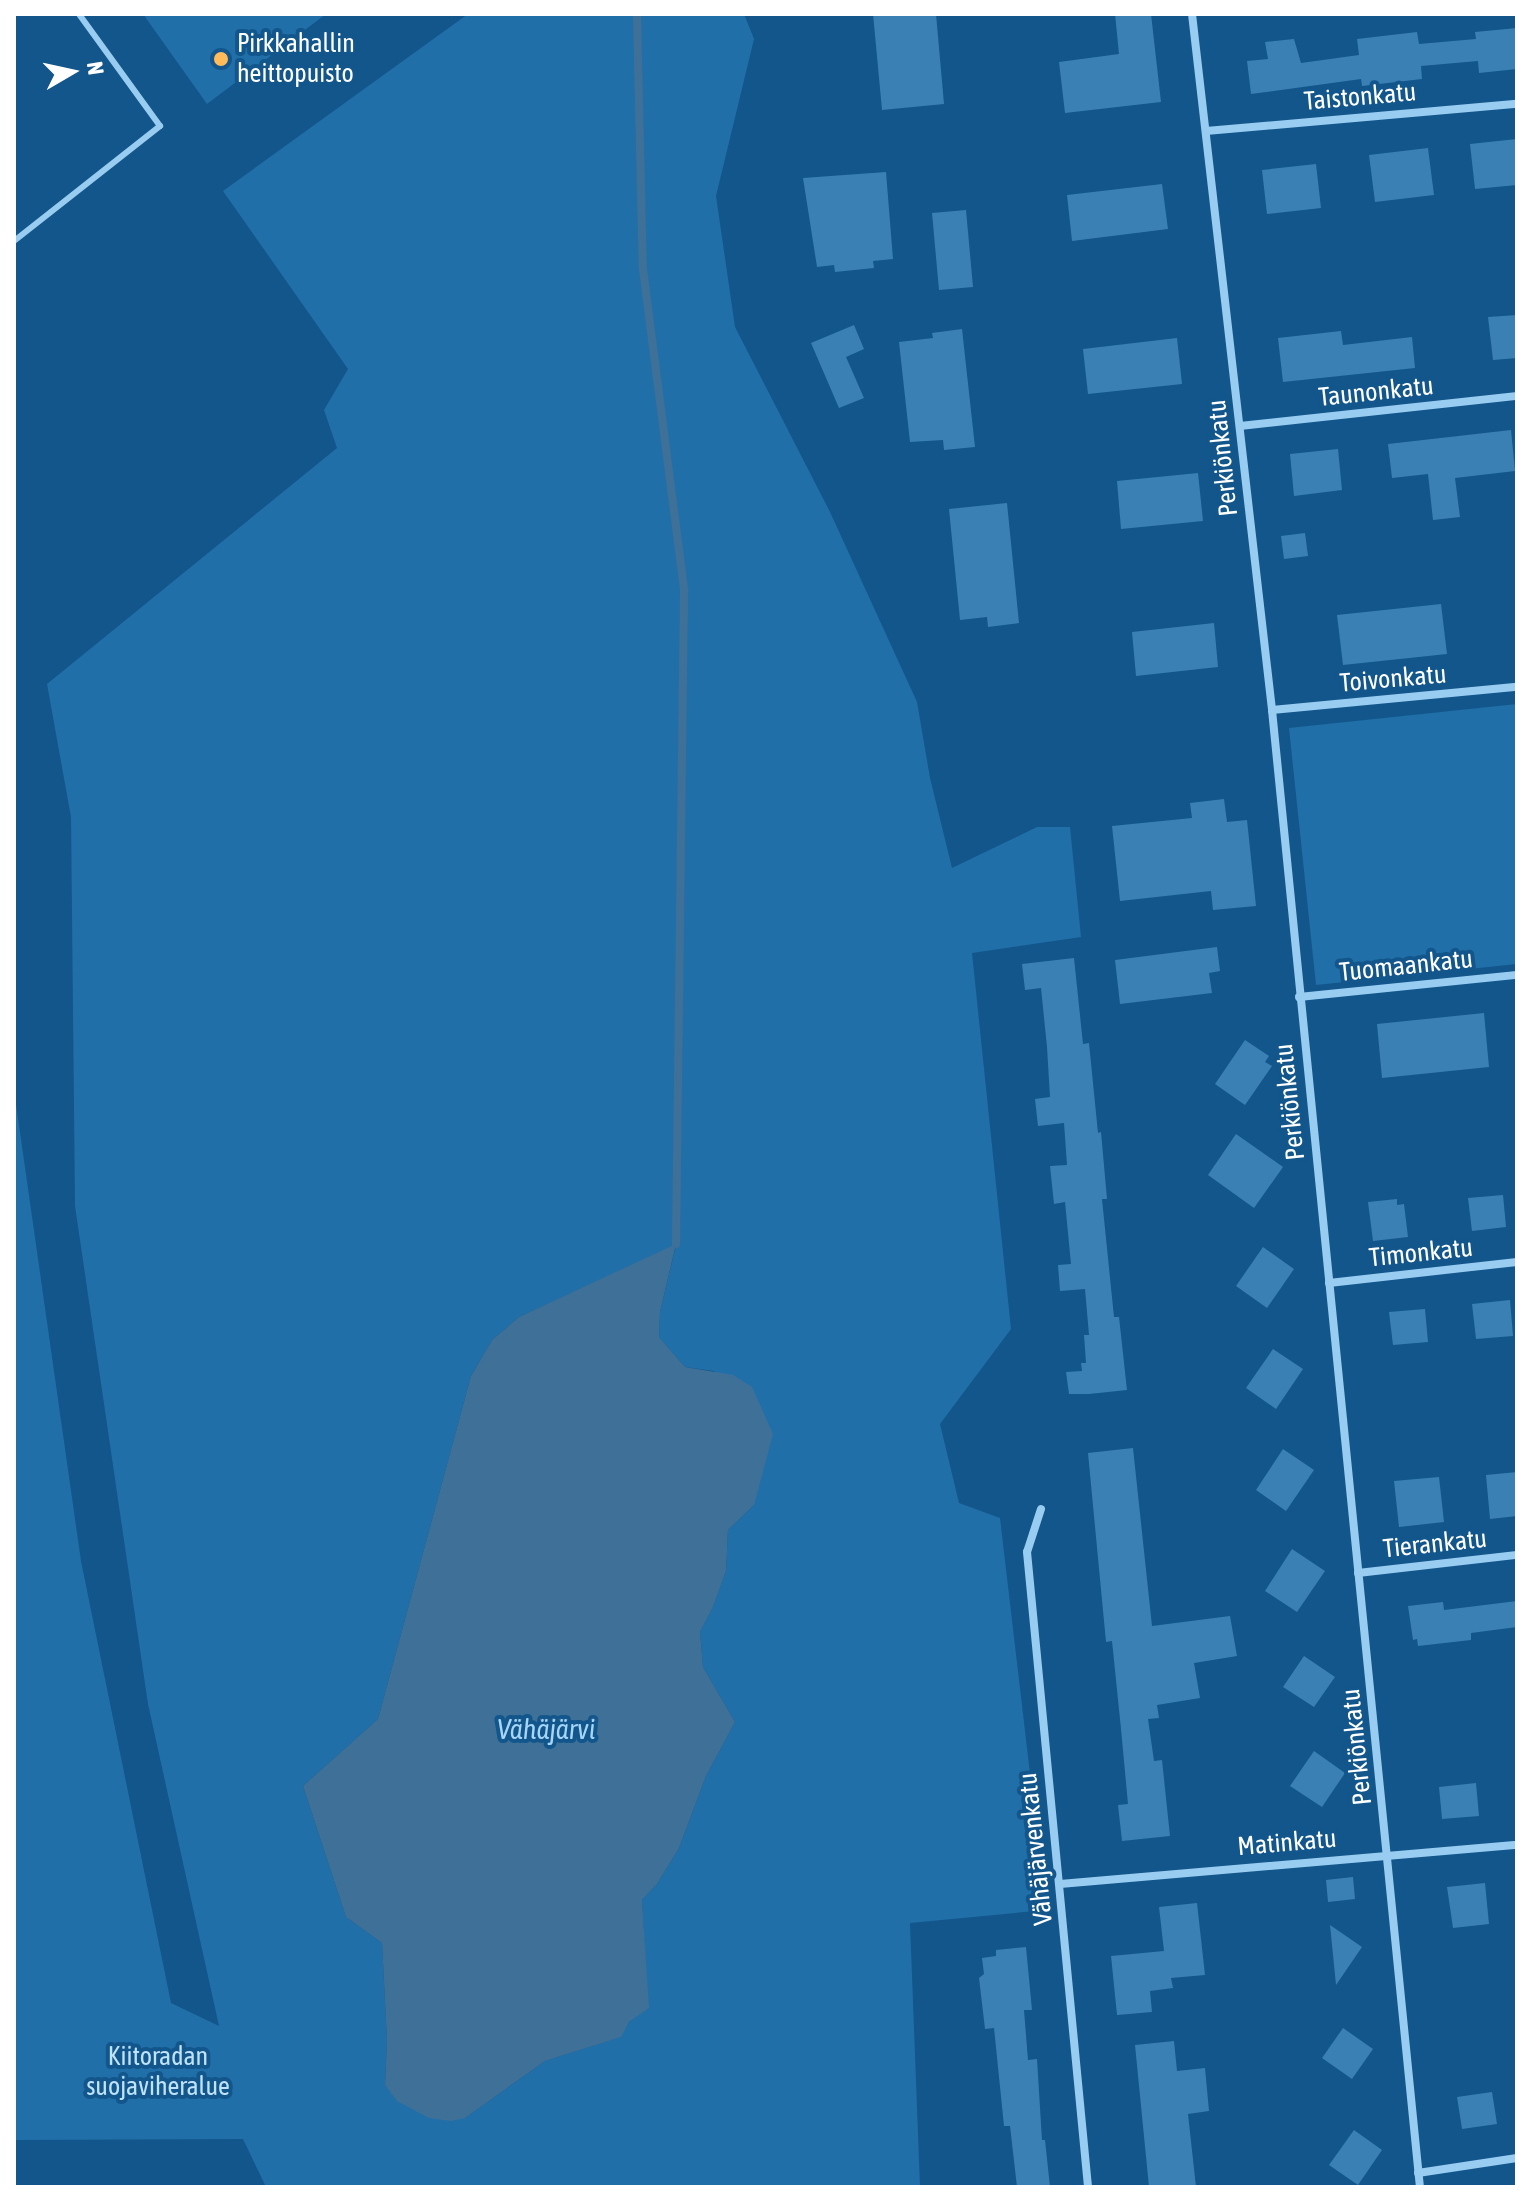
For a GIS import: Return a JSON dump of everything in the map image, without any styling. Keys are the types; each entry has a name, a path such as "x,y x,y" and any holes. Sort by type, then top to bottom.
{"street":[{"name":"Perkiönkatu","path":"1192,14 1272,710 1420,2187"},
{"name":"Taistonkatu","path":"1206,131 1517,104"},
{"name":"Taunonkatu","path":"1240,426 1517,396"},
{"name":"Toivonkatu","path":"1272,710 1517,687"},
{"name":"Tuomaankatu","path":"1299,997 1517,975"},
{"name":"Timonkatu","path":"1329,1283 1517,1262"},
{"name":"Vähäjärvenkatu","path":"1041,1509 1027,1552 1088,2187"},
{"name":"Tierankatu","path":"1358,1573 1517,1555"},
{"name":"Matinkatu","path":"1060,1884 1517,1845"},
{"path":"1418,2173 1517,2158"}],"lane":[{"path":"14,241 160,126 79,14"}],"green space":[{"name":"Pirkkahallin heittopuisto","path":"143,14 326,14 207,104"},
{"name":"Kiitoradan suojaviheralue","path":"468,14 744,14 754,39 716,196 735,327 830,512 917,702 930,778 952,868 1037,827 1070,827 1081,937 972,953 1011,1329 940,1424 959,1503 1000,1518 1046,1910 910,1923 920,2187 266,2187 243,2139 14,2140 14,1090 81,1561 171,2003 219,2026 148,1704 75,1206 71,817 47,684 337,448 324,410 348,369 223,191","holes":["676,1245 660,1312 659,1337 685,1367 714,1371 754,1505 728,1530 726,1571 700,1632 703,1667 735,1722 706,1776 679,1848 657,1884 642,1900 648,2008 629,2022 620,2037 545,2061 465,2118 385,2085 387,2040 382,1943 346,1917 303,1786 378,1719 471,1376 492,1340 519,1317"]},
{"path":"1517,704 1517,964 1316,985 1289,728"}],"water":[{"name":"Vähäjärvi","path":"676,1244 660,1312 659,1337 685,1367 733,1375 752,1387 773,1434 754,1505 728,1530 726,1571 700,1632 703,1667 735,1722 706,1776 679,1848 657,1884 642,1900 649,2008 629,2022 621,2037 545,2061 465,2118 451,2121 429,2118 397,2101 385,2085 387,2040 382,1943 346,1917 303,1786 378,1719 471,1376 492,1340 519,1317"}],"building":[{"path":"873,14 936,14 944,104 882,110"},
{"path":"1115,14 1151,14 1161,102 1065,113 1059,62 1119,54"},
{"path":"1517,28 1517,69 1479,73 1478,61 1421,66 1422,79 1362,86 1361,79 1251,94 1247,61 1268,59 1265,42 1294,39 1301,63 1359,55 1357,39 1417,32 1419,44 1476,39 1475,32"},
{"path":"1517,139 1517,185 1475,189 1470,144"},
{"path":"1428,148 1434,195 1375,202 1369,155"},
{"path":"1316,164 1321,208 1267,214 1262,170"},
{"path":"886,172 893,259 873,261 874,268 835,272 834,265 817,267 803,178"},
{"path":"1162,184 1168,229 1072,241 1067,195"},
{"path":"966,210 973,287 939,290 932,213"},
{"path":"1517,315 1517,358 1493,360 1488,317"},
{"path":"854,325 864,349 846,357 864,398 839,408 811,343"},
{"path":"962,329 975,447 944,450 943,440 910,442 899,342 933,338 932,333"},
{"path":"1341,331 1343,345 1412,337 1415,368 1283,382 1278,338"},
{"path":"1177,338 1182,384 1088,394 1083,349"},
{"path":"1511,430 1515,471 1455,478 1460,517 1433,520 1428,474 1392,478 1388,444"},
{"path":"1338,449 1342,490 1294,496 1290,454"},
{"path":"1198,473 1203,521 1121,529 1117,481"},
{"path":"1007,503 1019,623 988,627 987,617 960,620 949,509"},
{"path":"1305,533 1308,556 1284,559 1281,536"},
{"path":"1441,604 1447,654 1343,665 1337,615"},
{"path":"1214,623 1218,667 1136,676 1132,632"},
{"path":"1224,799 1227,822 1247,820 1256,906 1213,910 1211,891 1120,901 1112,826 1192,818 1190,803"},
{"path":"1217,947 1220,971 1209,973 1212,993 1120,1004 1115,960"},
{"path":"1074,958 1083,1044 1089,1043 1098,1133 1101,1132 1107,1199 1102,1199 1114,1317 1119,1317 1127,1390 1089,1394 1069,1394 1066,1372 1082,1371 1081,1363 1086,1363 1084,1335 1089,1335 1085,1289 1060,1291 1058,1265 1071,1264 1065,1202 1054,1204 1050,1166 1067,1165 1064,1123 1038,1126 1035,1099 1050,1097 1047,1047 1041,988 1025,990 1022,964"},
{"path":"1484,1013 1489,1067 1382,1078 1377,1024"},
{"path":"1245,1040 1269,1056 1265,1062 1272,1066 1245,1105 1215,1084"},
{"path":"1236,1134 1283,1167 1254,1208 1208,1175"},
{"path":"1503,1195 1506,1227 1472,1231 1468,1198"},
{"path":"1397,1199 1397,1205 1404,1204 1408,1237 1373,1241 1368,1202"},
{"path":"1263,1247 1294,1269 1267,1308 1236,1286"},
{"path":"1510,1300 1513,1336 1476,1339 1472,1304"},
{"path":"1425,1309 1428,1342 1393,1345 1389,1312"},
{"path":"1273,1349 1303,1369 1276,1409 1246,1388"},
{"path":"1133,1448 1152,1626 1230,1616 1237,1656 1194,1663 1200,1698 1157,1705 1159,1718 1148,1719 1154,1761 1162,1760 1170,1836 1122,1841 1118,1805 1128,1804 1112,1641 1106,1642 1088,1453"},
{"path":"1283,1449 1314,1470 1286,1511 1256,1490"},
{"path":"1517,1472 1517,1516 1490,1519 1486,1475"},
{"path":"1439,1477 1444,1522 1399,1527 1394,1481"},
{"path":"1292,1549 1325,1571 1297,1612 1265,1591"},
{"path":"1517,1601 1517,1627 1471,1633 1471,1640 1418,1646 1417,1639 1413,1640 1408,1606 1443,1602 1444,1610"},
{"path":"1304,1656 1335,1677 1314,1707 1283,1687"},
{"path":"1314,1751 1345,1773 1322,1807 1290,1786"},
{"path":"1476,1783 1479,1816 1442,1819 1439,1787"},
{"path":"1353,1877 1355,1899 1328,1902 1326,1880"},
{"path":"1485,1883 1489,1924 1453,1928 1447,1887"},
{"path":"1197,1903 1205,1975 1171,1978 1173,1988 1150,1991 1152,2012 1117,2015 1111,1956 1164,1951 1159,1907"},
{"path":"1330,1925 1362,1947 1336,1985"},
{"path":"1026,1947 1032,2010 1024,2010 1028,2060 1037,2059 1042,2140 1045,2140 1050,2187 1017,2187 1010,2126 1004,2126 994,2028 985,2029 979,1978 984,1974 982,1958 996,1956 996,1950"},
{"path":"1343,2028 1373,2049 1352,2079 1322,2058"},
{"path":"1174,2041 1177,2071 1205,2068 1209,2111 1188,2114 1196,2187 1149,2187 1135,2045"},
{"path":"1492,2092 1497,2124 1462,2129 1457,2097"},
{"path":"1354,2130 1382,2150 1358,2185 1329,2165"}],"waterway":[{"path":"637,14 643,269 684,591 676,1244"}],"place":[{"name":"Pirkkahallin heittopuisto","path":"221,59"}]}
